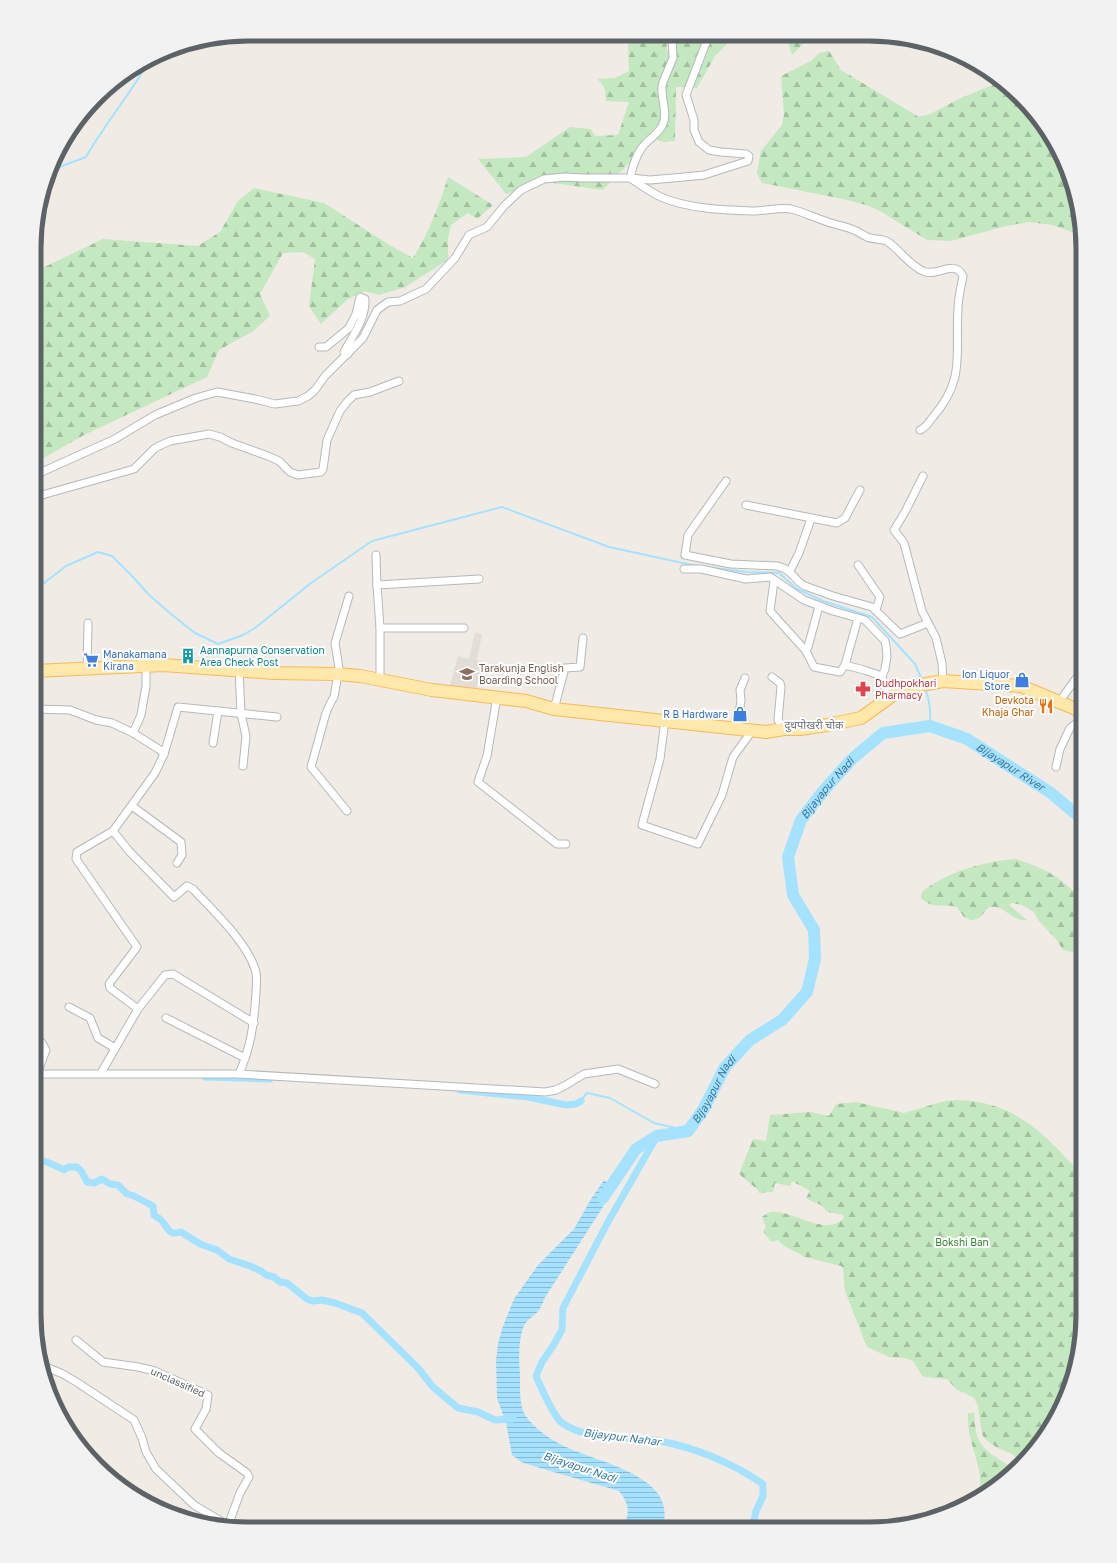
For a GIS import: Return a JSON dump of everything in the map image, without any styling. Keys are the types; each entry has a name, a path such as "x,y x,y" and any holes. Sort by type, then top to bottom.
{"main road":[{"path":"41,671 146,665 194,666 274,673 338,674 360,676 432,690 526,701 554,709 766,732 784,728 800,729 861,718 892,695 910,687 943,681 1015,685 1033,690 1076,709"}],"street":[{"path":"630,178 632,168 640,151 646,143 659,132 664,123 662,87 673,58 672,41"},
{"path":"41,471 115,439 155,415 196,398 217,392 275,404 298,402 308,396 325,376 363,338 377,310 388,302 400,301 426,289 455,258 470,235 487,227 504,206 521,190 544,179 565,177 630,178 650,180 704,175 739,165 750,159 746,154 709,150 700,142 694,130 694,120 686,95 707,41"},
{"path":"630,178 663,198 685,205 747,211 788,209 803,213 826,222 856,230 873,240 884,240 906,260 922,271 934,273 951,267 956,268 963,276 958,309 956,378 946,401 926,426 920,430"},
{"path":"319,347 326,347 349,328 356,314 360,297 365,299 365,306 361,322 344,352 348,354"},
{"path":"41,495 134,469 155,448 170,441 209,434 279,461 290,472 298,475 321,472 323,469 327,440 340,411 347,402 354,395 370,392 399,381"},
{"path":"923,476 894,530 904,543 922,611 936,638 942,663 943,681"},
{"path":"726,481 688,536 685,555 731,564 777,566 783,568 790,572 800,584 876,610 900,634 928,623"},
{"path":"746,505 810,519 839,523 845,518 860,490"},
{"path":"790,572 799,553 810,519"},
{"path":"376,554 380,628 380,680"},
{"path":"858,566 880,597 876,610"},
{"path":"684,569 701,569 746,579 770,578 804,600 865,620 884,641 886,646 886,669 882,676 884,686 892,695"},
{"path":"377,584 479,579"},
{"path":"774,581 770,611 806,651 814,667 840,672 845,665 858,618"},
{"path":"347,811 311,766 326,713 330,702 334,697 339,668 335,643 349,596"},
{"path":"806,651 819,606"},
{"path":"86,669 88,623"},
{"path":"380,628 464,628"},
{"path":"554,709 565,668 580,667 583,638"},
{"path":"133,733 141,715 146,686 146,665"},
{"path":"845,665 882,676"},
{"path":"239,669 241,714 246,736 243,766"},
{"path":"772,677 780,683 781,687 778,720 784,728"},
{"path":"737,729 741,700 740,690 745,678"},
{"path":"1059,702 1076,679"},
{"path":"497,697 487,756 478,782 558,844 566,844"},
{"path":"138,1010 109,986 137,947 76,859 77,852 113,831 155,773 164,754 178,707 277,718"},
{"path":"41,709 70,710 96,720 112,722 133,733 164,754"},
{"path":"213,743 218,711"},
{"path":"665,720 660,759 642,825 698,844 722,795 733,757 752,731"},
{"path":"1056,767 1060,749 1070,728 1076,724"},
{"path":"132,806 181,842 182,855 177,863"},
{"path":"113,831 134,856 174,897 187,886 193,889 249,955 256,969 257,979 254,1023 245,1058 239,1074"},
{"path":"101,1073 138,1010 165,975 173,974 254,1023"},
{"path":"69,1007 90,1018 98,1038 115,1048"},
{"path":"166,1018 245,1058"},
{"path":"41,1042 46,1050 41,1062"},
{"path":"41,1074 239,1074 545,1092 556,1090 584,1074 618,1069 655,1084"},
{"name":"unclassified","path":"76,1340 102,1362 138,1366 155,1371 208,1395 206,1409 195,1429 219,1453 247,1473 249,1477 240,1493 229,1521"},
{"name":"unclassified","path":"48,1368 63,1374 78,1383 134,1420 146,1452 156,1469 194,1505 219,1520"}],"shaded area":[{"name":"Tarakunja English Boarding School","path":"475,632 482,634 477,660 483,662 476,692 450,686 458,656 469,659"}],"green space":[{"path":"630,41 666,41 667,50 673,52 674,41 730,41 715,56 697,88 676,87 675,141 663,142 645,136 633,159 603,190 546,182 506,194 478,159 526,157 570,127 591,129 595,136 618,135 629,102 606,101 605,89 598,79 615,78 629,71 628,45"},
{"path":"788,41 806,41 792,55"},
{"path":"829,51 841,70 919,117 930,114 961,98 995,84 1025,112 1041,133 1055,156 1069,194 1076,233 1052,225 1029,222 1006,226 951,241 927,240 878,210 866,205 762,183 757,173 761,151 782,125 784,115 781,76 811,61 819,53"},
{"path":"448,177 493,205 477,219 468,213 451,225 448,238 448,260 405,287 379,295 365,291 348,299 321,324 309,306 315,259 303,252 283,253 260,294 270,316 252,332 219,350 207,377 84,435 41,460 41,269 103,239 198,246 220,232 238,201 254,188 324,203 391,246 413,258 433,219"},
{"path":"1076,851 1076,864 1074,859"},
{"path":"1016,859 1037,867 1057,877 1076,892 1076,946 1073,952 1063,950 1056,939 1039,921 1034,912 1022,905 1012,903 1009,905 1027,920 1017,919 1001,908 991,907 978,919 970,920 964,917 957,907 930,904 921,898 922,892 954,873 979,865"},
{"name":"Bokshi Ban","path":"956,1100 976,1102 995,1106 1011,1113 1040,1132 1076,1169 1076,1329 1072,1355 1065,1382 1055,1407 1033,1441 1017,1459 1012,1454 996,1447 985,1439 982,1434 978,1406 974,1398 957,1390 948,1380 922,1376 914,1362 911,1360 889,1357 867,1347 845,1291 843,1268 841,1266 805,1257 784,1246 778,1240 771,1242 763,1231 766,1227 762,1217 770,1212 788,1214 818,1224 828,1225 837,1223 844,1218 843,1215 827,1212 819,1204 806,1198 810,1191 792,1181 790,1186 775,1183 773,1192 759,1193 758,1190 739,1174 753,1139 766,1141 770,1115 810,1112 829,1116 836,1104 856,1102 904,1113 945,1101"},
{"path":"968,1413 974,1413 977,1435 981,1444 989,1452 1009,1467 980,1489 980,1475 968,1425"}],"water":[{"path":"604,1180 615,1188 544,1299 539,1310 526,1322 523,1328 519,1352 520,1391 523,1411 537,1428 562,1445 631,1473 647,1483 659,1495 664,1510 663,1522 625,1522 628,1513 627,1504 619,1491 521,1462 512,1455 506,1423 497,1398 496,1360 498,1344 503,1326 514,1299 538,1265 574,1229"}],"waterway":[{"path":"58,168 86,157 144,69"},
{"path":"41,585 66,566 98,552 112,556 149,595 171,614 195,633 218,644 243,635 255,628 311,583 372,541 502,507 609,547 692,565 746,572 779,573 797,589 823,601 872,617 915,664 922,680"},
{"path":"925,688 930,707 930,726"},
{"name":"Bijayapur Nadi","path":"603,1198 636,1149 657,1136 688,1131 703,1110 725,1067 750,1040 782,1020 807,992 815,959 814,930 793,895 788,857 801,820 824,790 852,759 883,733 930,726 967,739 1051,793 1076,814"},
{"path":"205,1077 270,1079"},
{"path":"460,1090 528,1097 566,1105 576,1104 581,1101"},
{"path":"581,1100 587,1093 610,1098 654,1123 688,1131"},
{"name":"Bijaypur Nahar","path":"657,1136 608,1222 563,1308 562,1330 542,1362 536,1376 555,1414 562,1423 573,1429 597,1436 648,1439 687,1448 713,1457 739,1469 763,1484 763,1496 756,1511 754,1522"},
{"path":"41,1159 64,1170 68,1167 77,1167 82,1172 87,1182 94,1183 102,1179 110,1184 118,1185 127,1194 153,1206 154,1215 160,1219 171,1232 181,1232 200,1244 217,1250 229,1259 250,1266 266,1275 274,1277 280,1282 287,1283 307,1299 312,1301 322,1300 335,1303 362,1313 418,1368 433,1387 458,1408 478,1412 495,1420 513,1419"}],"place":[{"name":"Aannapurna Conservation Area Check Post","path":"188,656"},
{"name":"Manakamana Kirana","path":"91,660"},
{"name":"Tarakunja English Boarding School","path":"467,674"},
{"name":"Ion Liquor Store","path":"1022,680"},
{"name":"Dudhpokhari Pharmacy","path":"863,689"},
{"name":"Devkota Khaja Ghar","path":"1046,706"},
{"name":"R B Hardware","path":"740,714"}],"district":[{"name":"दुधपोखरी चोक","path":"814,725"}],"water label":[{"name":"Bijayapur River","path":"1010,766"}]}
